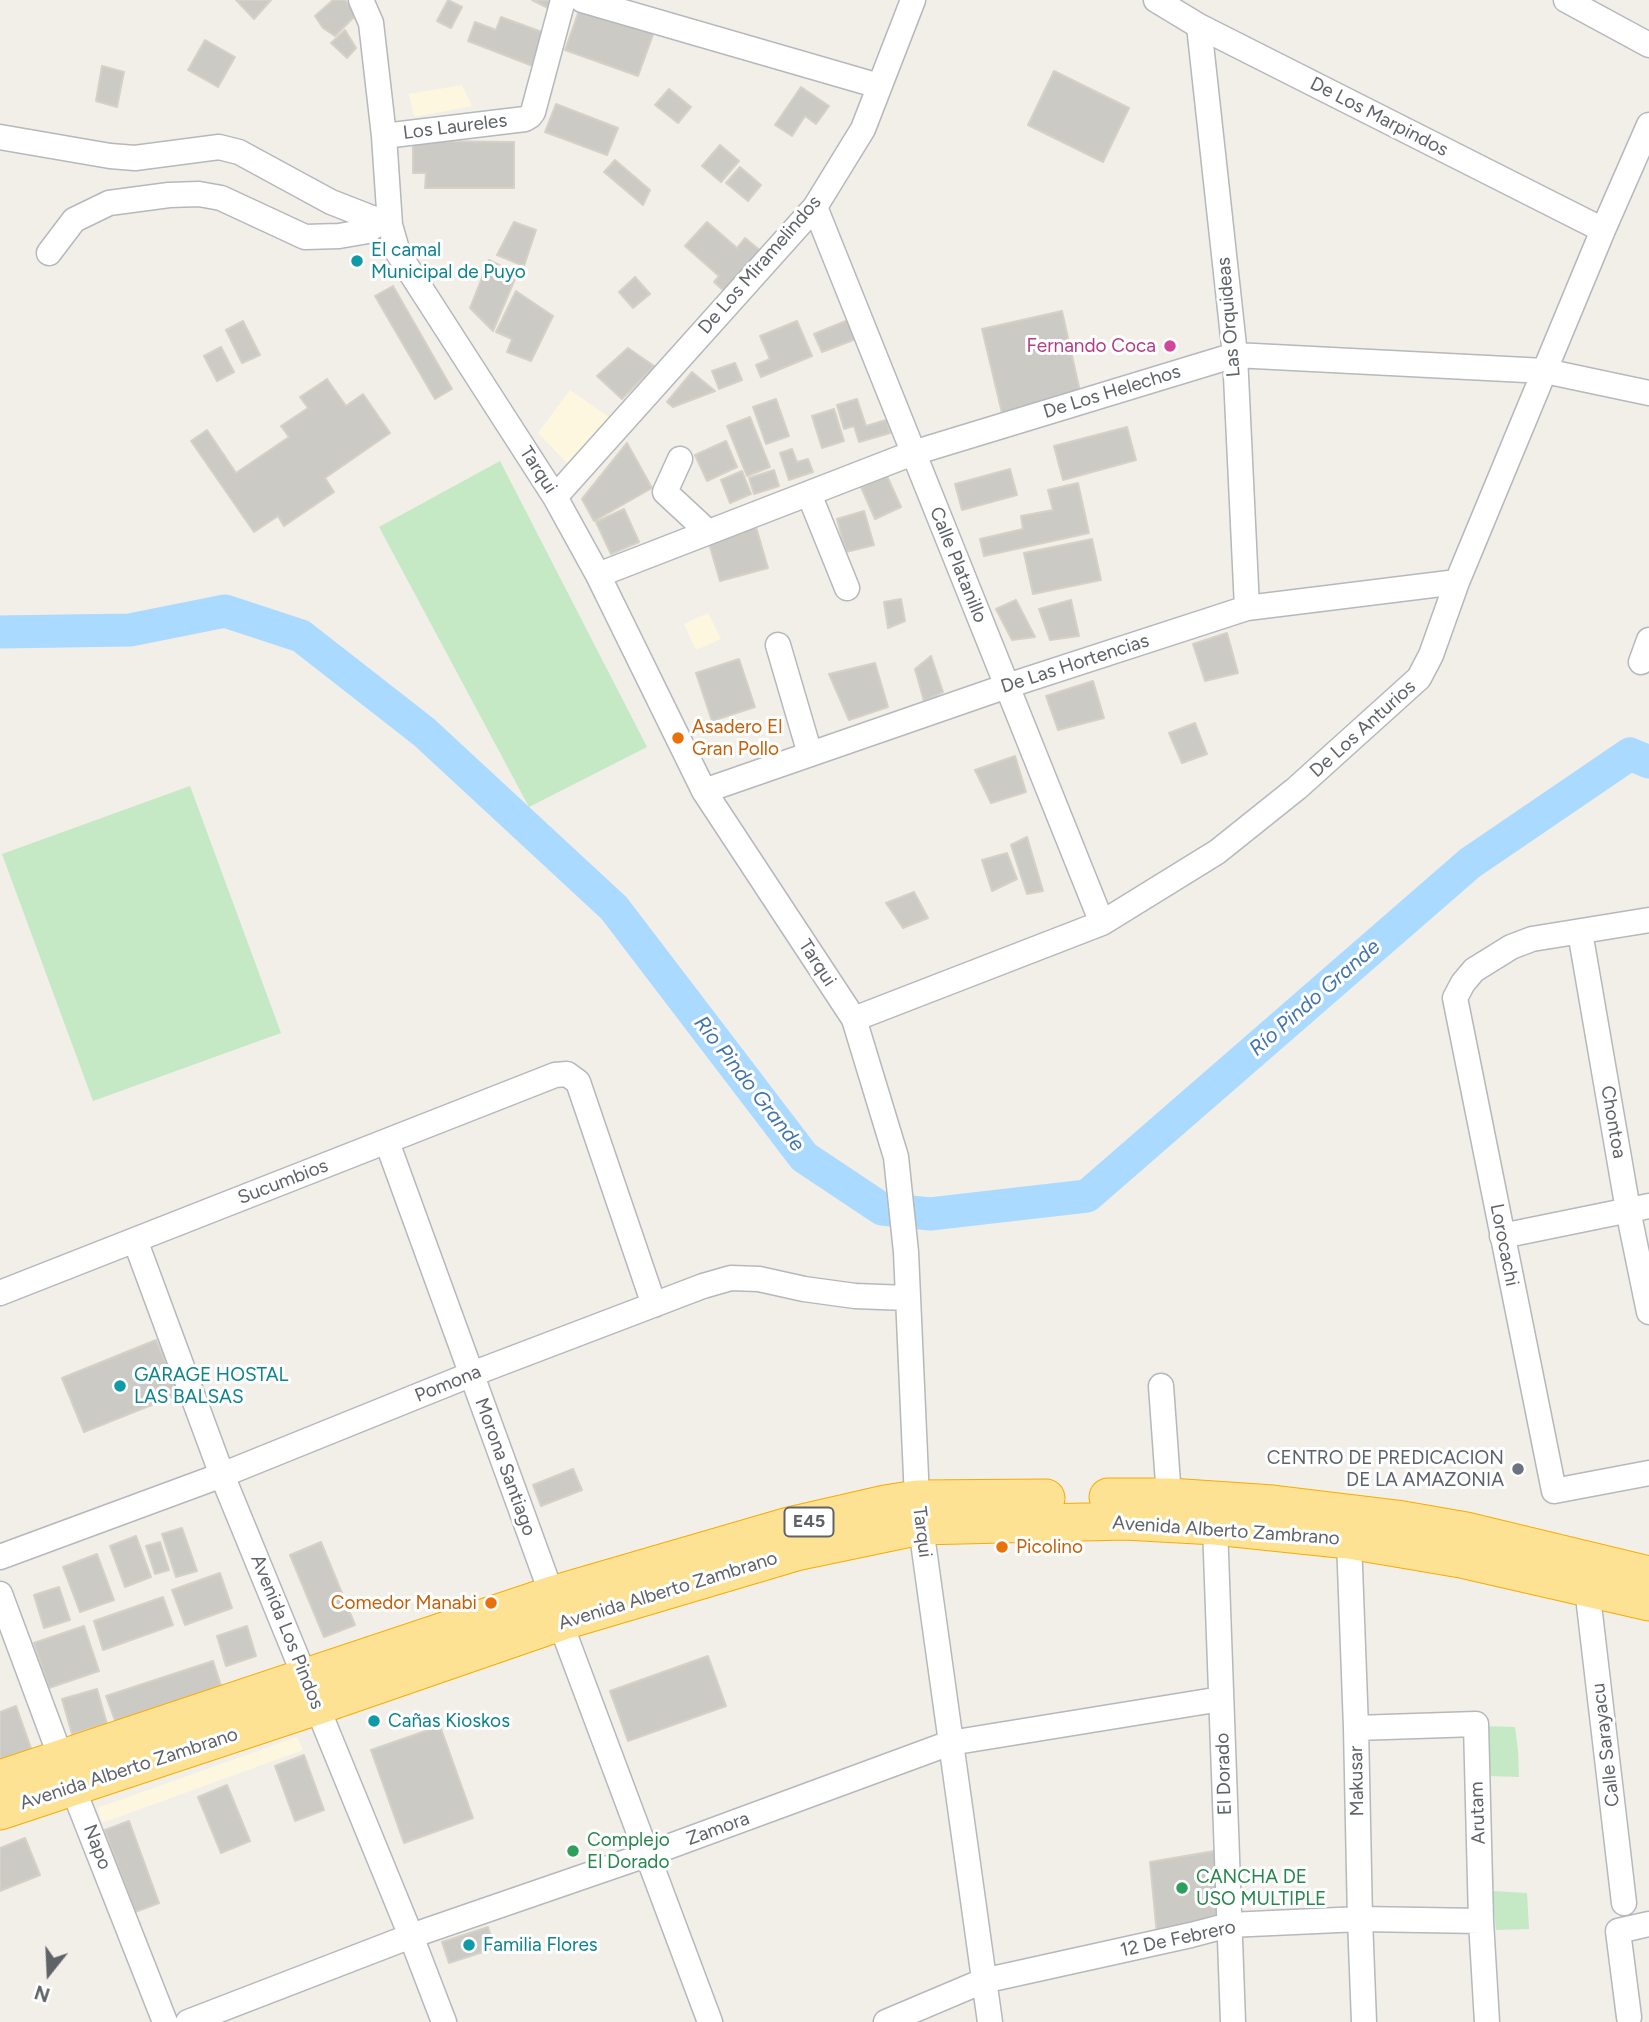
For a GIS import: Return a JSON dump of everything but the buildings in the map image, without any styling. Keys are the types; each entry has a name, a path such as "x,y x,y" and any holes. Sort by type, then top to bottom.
{"highway":[{"name":"Avenida Alberto Zambrano","path":"0,1811 67,1773 556,1609 796,1552 919,1512 1169,1497 1273,1504 1466,1531 1649,1575"},
{"name":"Avenida Alberto Zambrano","path":"919,1512 1215,1526 1349,1540 1461,1559 1649,1602"},
{"name":"Avenida Alberto Zambrano","path":"0,1779 67,1773"}],"street":[{"name":"Tarqui","path":"361,0 371,23 384,136 385,223 398,253 555,497 598,575 704,791 854,1018 896,1157 906,1252 919,1512 990,2022"},
{"name":"Los Laureles","path":"384,136 525,119 530,116 563,0"},
{"path":"582,0 879,86"},
{"name":"De Los Miramelindos","path":"555,497 815,207 863,129 913,0"},
{"name":"De Los Marpindos","path":"1156,0 1199,26 1603,230"},
{"path":"1566,0 1649,45"},
{"name":"Las Orquideas","path":"1199,26 1235,355 1247,608"},
{"name":"De Los Anturios","path":"854,1018 1102,923 1217,852 1297,788 1419,678 1431,655 1457,582 1649,125"},
{"path":"0,137 135,158 219,147 239,152 331,202 385,223"},
{"path":"49,253 74,220 109,204 169,195 199,194 221,198 305,237 339,236 368,231 385,223"},
{"name":"Calle Platanillo","path":"815,207 1102,923"},
{"name":"De Los Helechos","path":"598,575 913,453 1235,355 1545,370 1649,393"},
{"path":"680,459 665,492 708,533"},
{"path":"808,494 847,588"},
{"name":"De Las Hortencias","path":"704,791 1007,686 1247,608 1457,582"},
{"path":"778,645 810,754"},
{"path":"1580,932 1649,920"},
{"name":"Lorocachi","path":"1580,932 1532,939 1511,947 1474,970 1463,982 1455,998 1554,1491 1649,1473"},
{"name":"Chontoa","path":"1580,932 1638,1208 1649,1312"},
{"name":"Sucumbios","path":"0,1293 555,1075 567,1074 578,1082 654,1305"},
{"name":"Morona Santiago","path":"387,1142 646,1855 710,2022"},
{"path":"1502,1236 1638,1208"},
{"name":"Avenida Los Pindos","path":"135,1240 222,1475 312,1691 444,2022"},
{"name":"Pomona","path":"0,1557 222,1475 472,1374 703,1286 731,1278 760,1279 855,1296 907,1298"},
{"path":"1161,1386 1169,1497"},
{"name":"El Dorado","path":"1215,1526 1233,2022"},
{"name":"Makusar","path":"1349,1540 1364,2022"},
{"name":"Calle Sarayacu","path":"1587,1588 1624,1903"},
{"name":"Napo","path":"0,1594 165,2022"},
{"name":"Zamora","path":"188,2022 411,1936 646,1855 950,1743 1221,1699"},
{"name":"Arutam","path":"1356,1728 1476,1724 1487,2022"},
{"name":"12 De Febrero","path":"886,2022 983,1981 1229,1925 1360,1919 1482,1921"},
{"path":"1629,2017 1618,1931 1649,1924"}],"shaded area":[{"path":"462,85 472,106 414,117 409,94"},
{"path":"570,390 609,417 568,464 538,433"},
{"path":"708,613 721,639 696,650 684,624"},
{"path":"297,1737 303,1750 102,1823 97,1808"}],"green space":[{"path":"500,461 647,747 529,807 379,527"},
{"path":"190,786 281,1033 93,1101 2,854"},
{"path":"1482,1726 1515,1727 1519,1777 1487,1776"},
{"path":"1492,1891 1527,1893 1529,1929 1496,1930"}],"waterway":[{"name":"Río Pindo Grande","path":"0,632 130,630 225,611 301,636 424,732 614,908 804,1157 882,1209 930,1214 1087,1196 1470,863 1630,754 1649,762"}],"place":[{"name":"El camal Municipal de Puyo","path":"357,261"},
{"name":"Fernando Coca","path":"1170,346"},
{"name":"Asadero El Gran Pollo","path":"678,738"},
{"name":"GARAGE HOSTAL LAS BALSAS","path":"120,1386"},
{"name":"CENTRO DE PREDICACION DE LA AMAZONIA","path":"1518,1469"},
{"name":"Picolino","path":"1002,1547"},
{"name":"Comedor Manabi","path":"491,1603"},
{"name":"Cañas Kioskos","path":"374,1721"},
{"name":"Complejo El Dorado","path":"573,1851"},
{"name":"CANCHA DE USO MULTIPLE","path":"1182,1888"},
{"name":"Familia Flores","path":"469,1945"}]}
